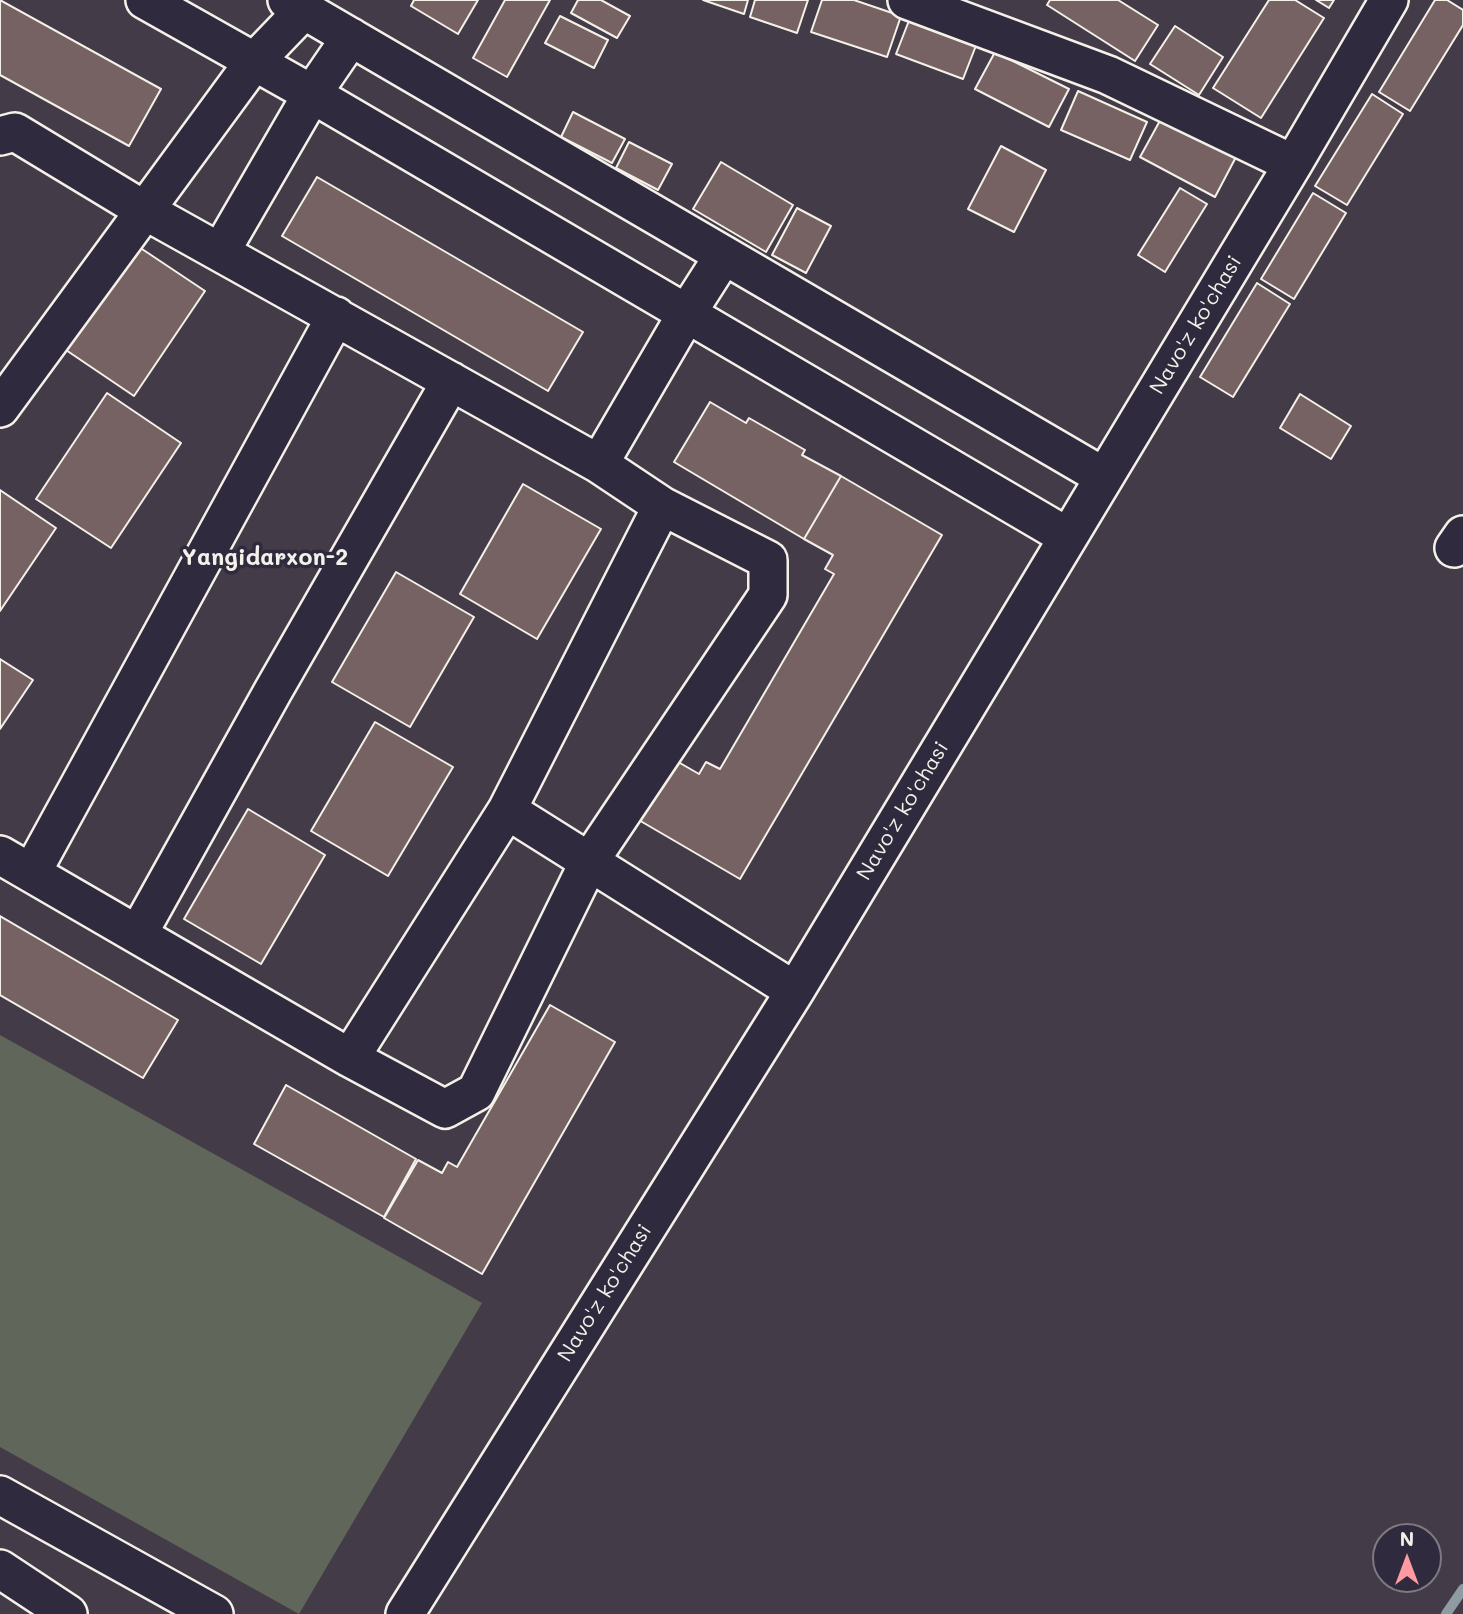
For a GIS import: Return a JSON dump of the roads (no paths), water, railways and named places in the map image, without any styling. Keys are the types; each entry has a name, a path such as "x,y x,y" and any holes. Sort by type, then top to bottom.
{"street":[{"path":"145,0 312,94 1068,537"},
{"path":"907,0 1108,75 1293,164"},
{"name":"Navo'z ko'chasi","path":"405,1614 795,990 1389,0"},
{"path":"0,408 296,5 1104,477"},
{"path":"221,251 312,94 351,37"},
{"path":"0,136 15,132 144,210 599,464 662,506 768,560 768,595 589,862 476,1092 445,1109 350,1058 0,855"},
{"path":"599,464 724,255"},
{"path":"32,872 336,316"},
{"path":"138,934 273,691 451,381"},
{"path":"350,1058 507,810 662,506"},
{"path":"507,810 795,990"},
{"path":"1,1497 214,1614"},
{"path":"0,1569 68,1614"}],"waterway":[{"path":"1446,1614 1463,1589"}],"district":[{"name":"Yangidarxon-2","path":"265,558"}]}
